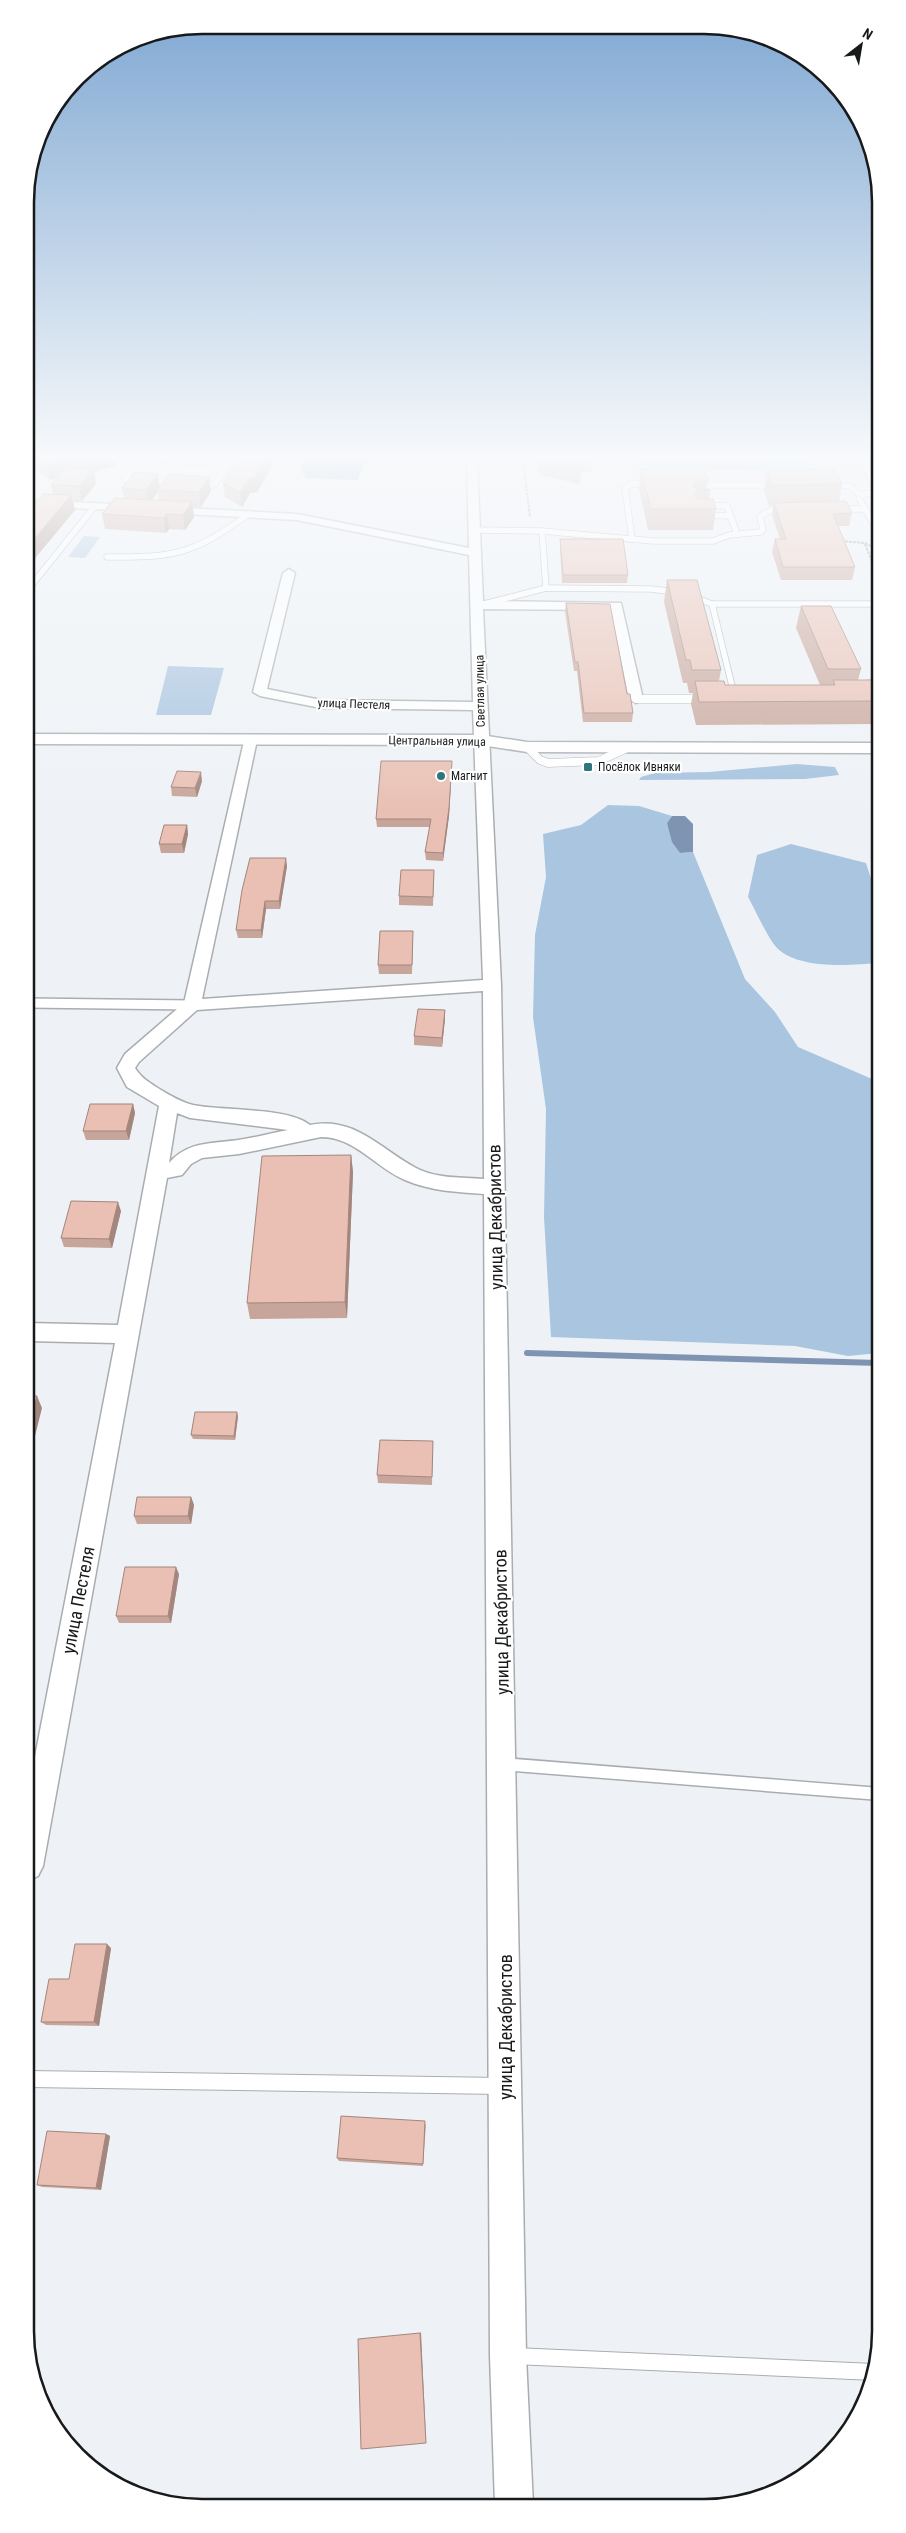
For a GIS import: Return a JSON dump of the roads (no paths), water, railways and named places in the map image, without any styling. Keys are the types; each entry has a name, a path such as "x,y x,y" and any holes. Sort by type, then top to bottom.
{"street":[{"name":"улица Пестеля","path":"287,579 260,692 321,704 481,706"},
{"name":"Светлая улица","path":"477,579 481,740"},
{"path":"478,606 617,606 636,699"},
{"path":"250,740 192,1004 132,1058 126,1068 134,1082 169,1102 190,1111 285,1122 298,1126 306,1134"},
{"name":"Центральная улица","path":"34,743 250,740 481,740 528,747 872,748"},
{"name":"улица Декабристов","path":"481,740 492,985 503,1764 508,2356 514,2499"},
{"path":"192,1004 492,985"},
{"name":"улица Пестеля","path":"34,1834 158,1172 169,1102"},
{"path":"158,1172 175,1170 184,1159 198,1152 239,1147 336,1130 360,1140 410,1174 434,1183 495,1187"},
{"path":"34,1332 128,1334"}],"lane":[{"path":"545,579 546,588"},
{"path":"478,606 546,588 651,589 683,593 712,604 872,604"},
{"path":"712,604 735,698"},
{"path":"872,684 867,684 872,695"},
{"path":"863,698 872,697"},
{"path":"725,698 745,698"},
{"path":"636,699 716,699"},
{"path":"34,1004 192,1004"},
{"path":"503,1764 872,1793"},
{"path":"34,2080 506,2086"},
{"path":"508,2356 868,2372"}],"waterway":[{"path":"527,1353 872,1363"}],"place":[{"name":"Посёлок Ивняки","path":"588,767"},
{"name":"Магнит","path":"441,776"}]}
